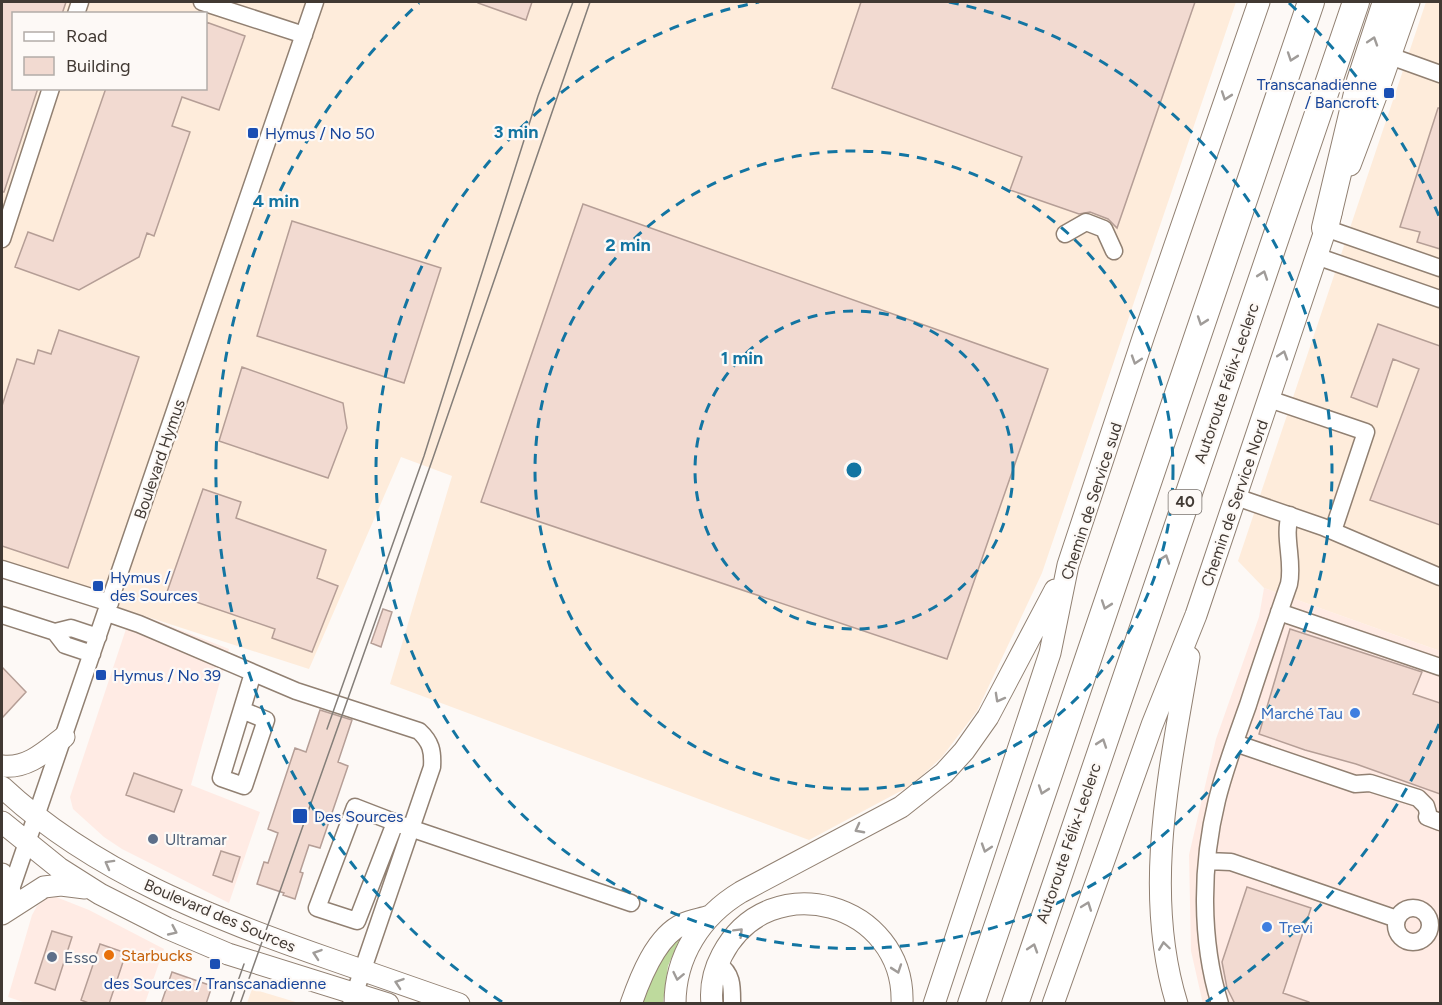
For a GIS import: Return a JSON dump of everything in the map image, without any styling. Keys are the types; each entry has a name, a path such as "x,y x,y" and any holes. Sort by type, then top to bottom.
{"highway":[{"name":"40","path":"971,1004 1311,2"},
{"name":"Autoroute Félix-Leclerc","path":"1015,1004 1356,2"},
{"path":"1325,228 1360,81 1386,2"}],"main road":[{"name":"Chemin de Service sud","path":"934,1004 1050,653 1068,565 1144,335 1259,2"},
{"name":"Chemin de Service Nord","path":"1053,1004 1152,725 1196,615 1325,228 1408,2"},
{"path":"675,1004 676,983 685,952 694,935 726,902 901,807 944,773 964,751 988,717 1068,565"},
{"path":"1177,1004 1170,980 1163,936 1161,861 1170,776 1196,615"},
{"path":"2,766 25,764 40,756 64,737"},
{"name":"Boulevard des Sources","path":"2,787 36,818 97,858 182,902 272,938 459,1004"},
{"name":"Boulevard des Sources","path":"2,822 59,868 92,889 145,917 209,946 352,998 388,1004"},
{"path":"2,915 39,890 52,885 92,889"},
{"path":"712,1004 711,987 718,964 730,941 739,931 762,914 802,903 841,910 859,919 884,943 891,953 901,981 902,1004"},
{"path":"631,1004 649,960 667,937 681,924 711,916"}],"street":[{"path":"202,2 304,35"},
{"name":"Boulevard Hymus","path":"2,915 6,883 27,844 315,2"},
{"path":"1390,56 1440,74"},
{"path":"2,238 50,90"},
{"path":"1065,234 1086,222 1104,230 1114,251"},
{"path":"1325,228 1440,267"},
{"path":"1316,256 1440,299"},
{"path":"1269,399 1366,432 1333,531"},
{"path":"1236,497 1333,531 1440,577"},
{"path":"1220,1004 1212,970 1206,913 1207,861 1216,802 1291,575 1288,522 1290,515"},
{"path":"2,569 108,608 139,624 296,691 419,731 428,739 433,752 432,766 402,825 357,921 317,908 355,807 402,825 631,903"},
{"path":"1279,612 1440,667"},
{"path":"2,615 55,632 71,628 98,636"},
{"path":"55,632 65,645 92,654"},
{"path":"242,710 253,673"},
{"path":"1234,743 1355,784 1370,783 1418,798 1426,806 1427,817 1440,822"},
{"path":"352,998 362,970 402,825"},
{"path":"1207,861 1231,861 1396,919"},
{"path":"1409,908 1421,910 1429,918 1435,932 1423,939 1407,942 1396,930 1396,919 1409,908"},
{"path":"718,964 726,969 730,977 732,1004"}],"shaded area":[{"path":"2,2 1236,2 1042,573 977,711 942,757 912,785 809,840 390,684 452,476 401,457 309,669 120,608 2,575"},
{"path":"1426,2 1440,2 1440,651 1264,588 1238,561"},
{"path":"1264,588 1440,651 1440,1003 1203,1004 1191,951 1189,855 1216,739 1259,617"},
{"path":"132,611 229,649 191,785 260,812 229,903 122,849 104,837 73,809 70,797"},
{"path":"56,897 89,910 164,949 145,1003 29,1004 8,997 32,915 37,906 47,898"},
{"path":"252,989 299,1003 247,1003"}],"green space":[{"path":"682,934 668,966 663,1003 641,1004 657,966"}],"building":[{"path":"2,2 66,2 63,12 12,12 12,90 37,90 4,192 2,192"},
{"path":"478,2 532,2 526,20"},
{"path":"861,2 1195,2 1117,228 1108,219 1090,212 1079,214 1010,190 1022,157 832,88"},
{"path":"207,22 245,36 219,110 182,97 172,126 190,132 154,236 147,233 139,257 79,290 15,267 28,232 53,241 105,90 207,90"},
{"path":"1438,108 1440,108 1440,249 1417,242 1420,232 1400,227"},
{"path":"583,204 1048,369 947,659 481,502"},
{"path":"292,221 441,268 404,383 257,336"},
{"path":"1378,324 1440,346 1440,525 1370,500 1419,369 1393,359 1377,407 1351,397"},
{"path":"59,330 139,357 68,568 2,546 2,406 17,359 34,364 38,350 51,354"},
{"path":"242,367 343,403 347,428 328,478 219,441"},
{"path":"203,489 241,502 236,518 326,550 317,578 338,586 312,652 272,638 275,629 167,592"},
{"path":"383,609 392,612 381,647 371,643"},
{"path":"1290,629 1422,672 1413,694 1440,703 1440,794 1356,764 1259,734"},
{"path":"2,667 26,692 2,718"},
{"name":"Des Sources","path":"320,710 352,720 338,762 348,766 320,848 309,845 300,872 303,873 295,899 257,884 264,862 268,863 278,833 268,829 295,748 306,752"},
{"path":"134,773 182,790 174,812 126,795"},
{"path":"221,851 240,857 232,882 213,875"},
{"path":"1247,887 1311,908 1283,993 1309,1002 1309,1004 1235,1004 1227,988 1222,962"},
{"path":"52,931 72,937 55,990 35,983"},
{"path":"100,944 126,953 109,1004 91,1004 81,1000"},
{"path":"172,972 212,986 206,1004 161,1004"}],"tram line":[{"path":"327,729 424,456 538,96 573,2"},
{"path":"240,1004 433,458 590,2"},
{"path":"230,1004 244,964"}],"place":[{"name":"Transcanadienne / Bancroft","path":"1389,93"},
{"name":"Hymus / No 50","path":"253,133"},
{"name":"Hymus / des Sources","path":"98,586"},
{"name":"Hymus / No 39","path":"101,675"},
{"name":"Marché Tau","path":"1355,713"},
{"name":"Des Sources","path":"300,816"},
{"name":"Ultramar","path":"153,839"},
{"name":"Trevi","path":"1267,927"},
{"name":"Starbucks","path":"109,955"},
{"name":"Esso","path":"52,957"},
{"name":"des Sources / Transcanadienne","path":"215,964"}]}
